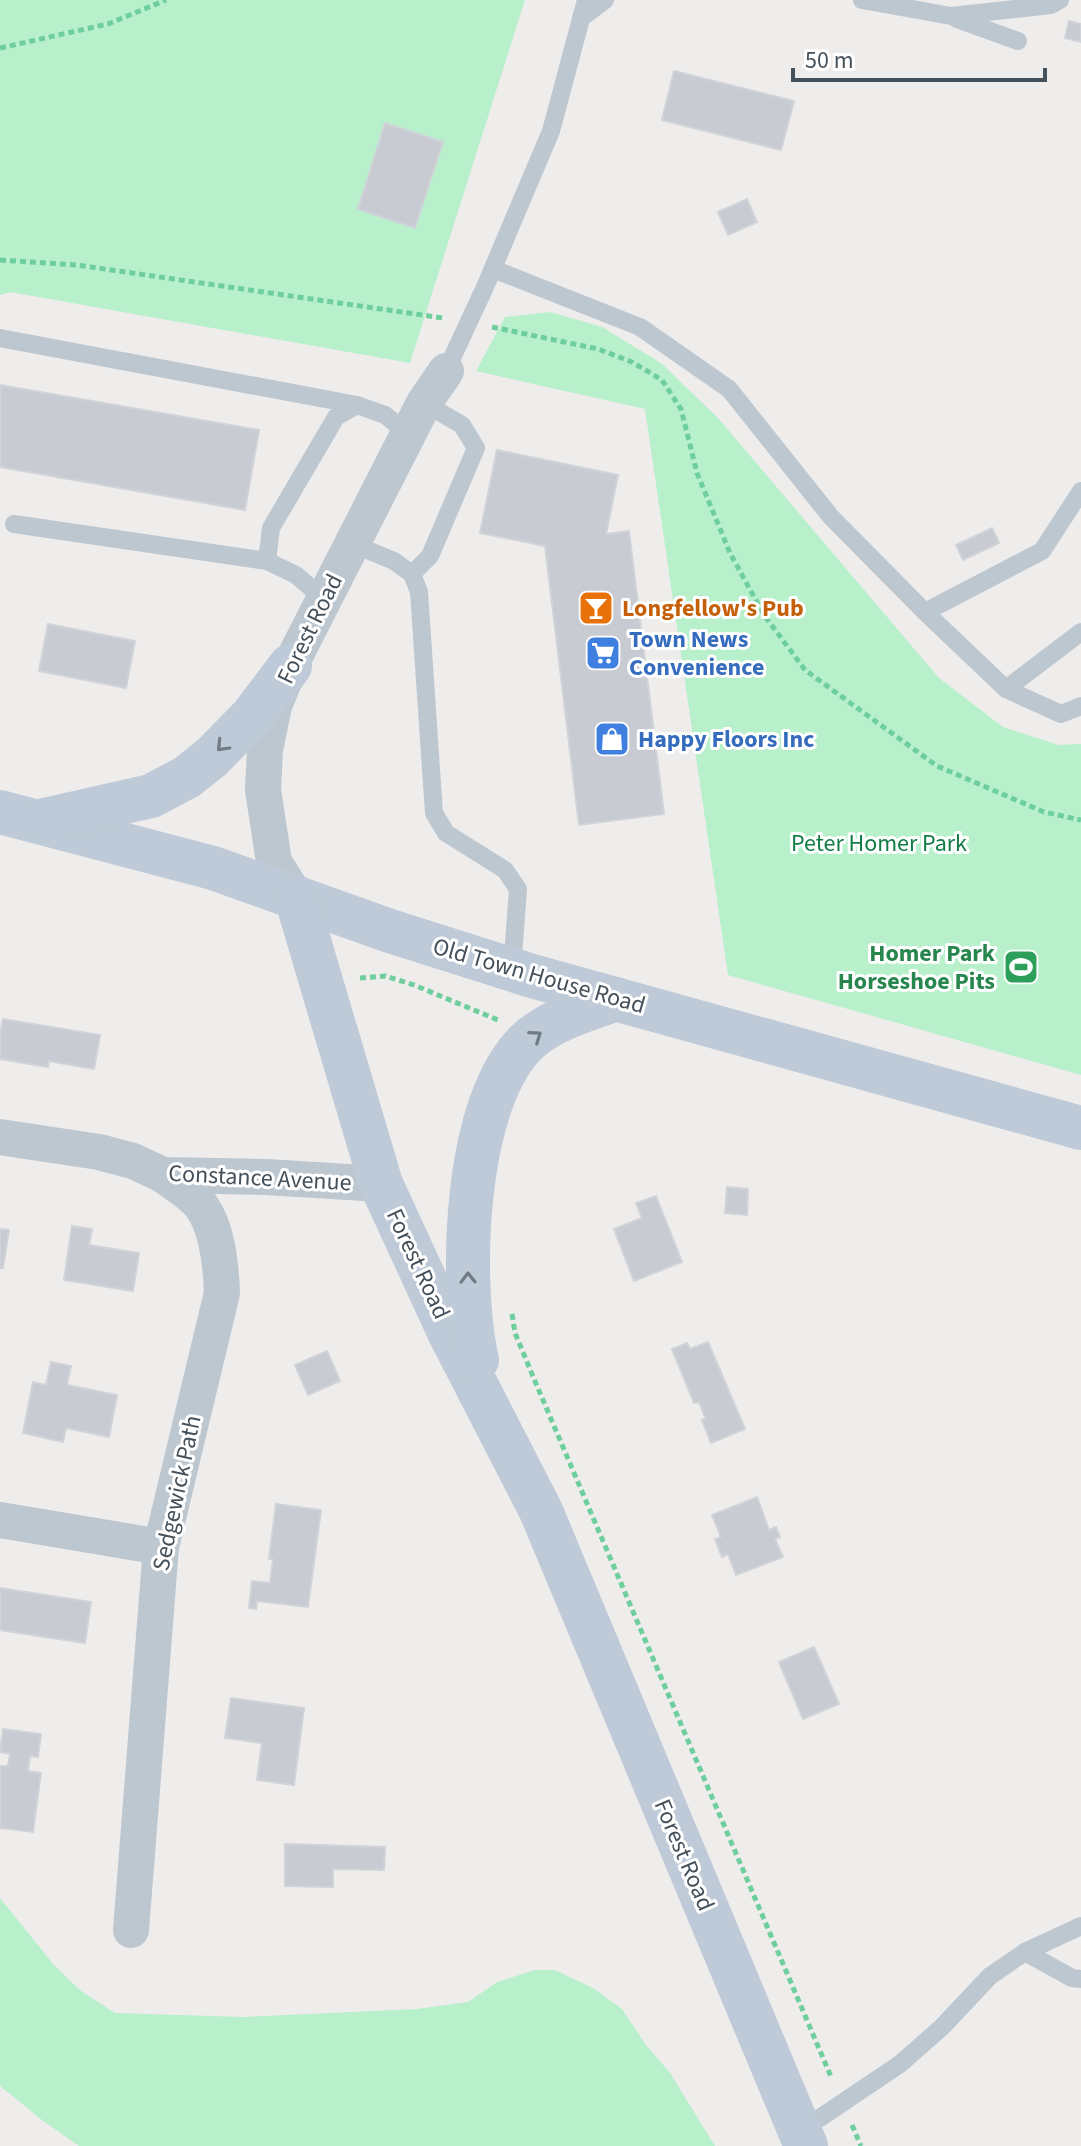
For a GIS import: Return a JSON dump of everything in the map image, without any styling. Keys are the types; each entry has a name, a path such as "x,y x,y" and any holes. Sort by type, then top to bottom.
{"main road":[{"path":"19,816 151,796 187,777 212,757 253,715 290,666"},
{"name":"Old Town House Road","path":"19,816 213,868 390,931 512,970 1081,1128"},
{"name":"Forest Road","path":"296,897 381,1184 450,1334 541,1511 802,2139"},
{"path":"489,1410 472,1338 468,1221 478,1149 492,1100 509,1062 530,1038 555,1024 616,999"}],"street":[{"name":"Forest Road","path":"296,897 274,862 263,790 265,750 274,706 290,666 324,599 417,419 446,371"},
{"name":"Constance Avenue","path":"0,1137 99,1152 133,1161 163,1175 381,1184"},
{"name":"Sedgewick Path","path":"131,1930 161,1547 222,1293 220,1264 203,1208 163,1175"},
{"path":"0,1520 161,1547"}],"lane":[{"path":"446,371 551,131 584,9 605,0"},
{"path":"951,16 1051,5 1060,0"},
{"path":"869,1 951,16 1018,41"},
{"path":"493,269 640,327 729,389 831,517 1006,689 1061,714 1081,706"},
{"path":"0,338 357,405 385,415 462,425 476,448 430,556 412,574"},
{"path":"267,561 271,528 336,417 357,405"},
{"path":"925,612 1042,551 1081,491"},
{"path":"14,524 267,561 296,575 324,599"},
{"path":"353,544 394,561 412,574 419,592 434,813 446,833 505,870 518,889 512,970"},
{"path":"1006,689 1081,632"},
{"path":"802,2139 842,2102 900,2064 942,2027 990,1976 1025,1952 1081,1926"},
{"path":"1025,1952 1072,1978 1081,1979"}],"path":[{"path":"0,48 108,24 166,0"},
{"path":"0,260 77,265 442,318"},
{"path":"494,327 598,349 632,362 662,380 681,409 697,473 730,553 764,615 805,670 937,766 1044,812 1081,820"},
{"path":"365,977 367,968"},
{"path":"357,978 385,976 510,1025"},
{"path":"511,1304 515,1333 537,1386 861,2146"}],"green space":[{"path":"0,0 525,0 410,363 10,292 0,295"},
{"name":"Peter Homer Park","path":"550,312 602,327 661,363 718,418 939,678 1003,727 1059,745 1081,744 1081,1075 728,975 645,409 476,371 505,317"},
{"path":"0,1898 54,1965 81,1991 115,2013 244,2017 417,2009 468,2002 497,1982 535,1970 555,1970 593,1988 622,2009 670,2073 715,2146 79,2146 0,2086"}],"building":[{"path":"1069,21 1081,24 1081,42 1065,38"},
{"path":"674,71 794,101 781,150 662,120"},
{"path":"385,123 443,142 415,228 358,209"},
{"path":"747,199 757,222 728,235 718,212"},
{"path":"0,385 259,430 245,510 0,467"},
{"path":"497,450 618,475 606,534 629,531 664,814 579,825 545,546 480,533"},
{"path":"992,528 999,543 963,560 956,545"},
{"path":"48,624 135,641 126,688 39,671"},
{"path":"3,1019 100,1035 94,1069 49,1061 48,1067 0,1059"},
{"path":"727,1187 748,1189 747,1215 725,1213"},
{"path":"656,1196 682,1262 634,1281 614,1229 642,1218 636,1203"},
{"path":"72,1226 92,1229 89,1245 139,1253 133,1291 64,1280"},
{"path":"0,1229 9,1230 3,1268 0,1268"},
{"path":"708,1342 745,1429 711,1443 699,1402 694,1403 672,1349 687,1343 690,1349"},
{"path":"327,1351 340,1381 308,1395 295,1365"},
{"path":"51,1362 71,1366 67,1385 117,1395 109,1437 66,1428 63,1442 23,1433 33,1382 46,1385"},
{"path":"757,1497 769,1530 776,1527 780,1537 775,1539 783,1557 736,1575 728,1554 722,1557 715,1539 721,1537 712,1515"},
{"path":"276,1504 321,1510 308,1607 257,1601 256,1609 249,1608 252,1581 270,1583 273,1559 269,1559"},
{"path":"0,1588 91,1602 85,1643 0,1630"},
{"path":"814,1647 839,1704 803,1719 779,1662"},
{"path":"231,1698 304,1708 294,1785 257,1780 262,1743 225,1738"},
{"path":"3,1729 41,1734 38,1757 30,1756 28,1771 41,1773 33,1832 0,1828 0,1766 8,1766 10,1754 0,1752"},
{"path":"285,1844 385,1847 384,1870 333,1869 333,1887 285,1886"}],"place":[{"name":"Longfellow's Pub","path":"596,608"},
{"name":"Town News Convenience","path":"603,653"},
{"name":"Happy Floors Inc","path":"612,739"},
{"name":"Homer Park Horseshoe Pits","path":"1021,967"}]}
